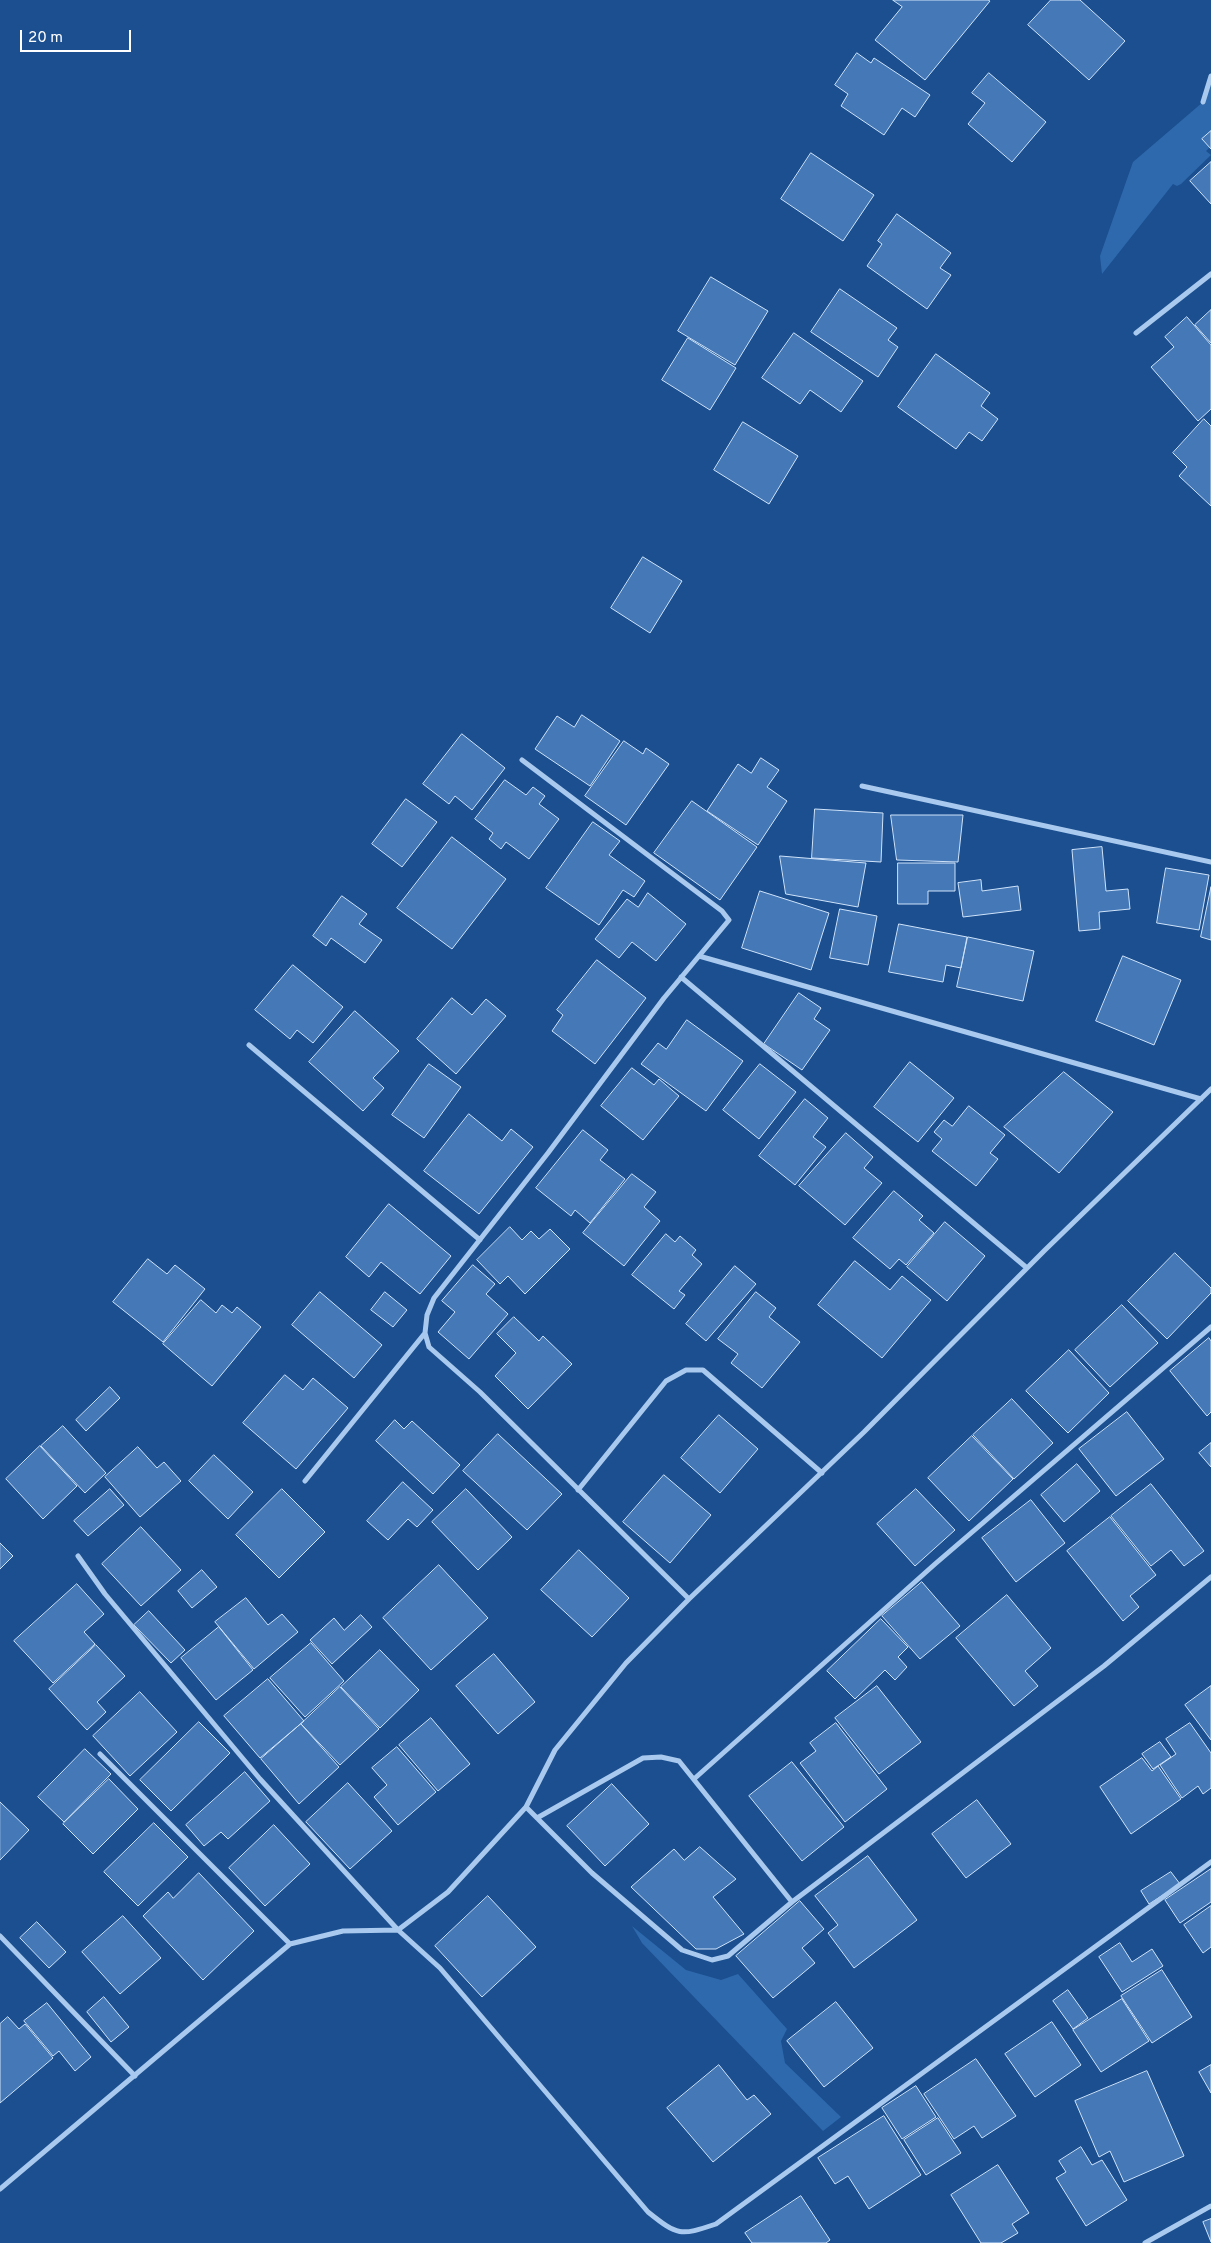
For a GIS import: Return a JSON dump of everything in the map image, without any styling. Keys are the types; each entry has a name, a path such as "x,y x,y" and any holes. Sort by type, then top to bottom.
{"street":[{"path":"1203,102 1211,76"},
{"path":"1136,333 1211,274"},
{"path":"522,760 722,911 729,920 681,977 434,1298 427,1315 425,1333 429,1347 480,1392 689,1599"},
{"path":"862,786 1211,862"},
{"path":"699,956 1201,1099"},
{"path":"681,977 1026,1268"},
{"path":"249,1044 480,1240"},
{"path":"0,2189 290,1944 343,1931 398,1930 448,1892 526,1806 555,1750 626,1662 689,1599 822,1473 1026,1268 1211,1089"},
{"path":"694,1780 935,1564 1211,1327"},
{"path":"305,1481 425,1333"},
{"path":"578,1490 666,1381 686,1370 703,1370 822,1473"},
{"path":"78,1556 105,1594 260,1779 398,1930 440,1968 648,2212 669,2229 690,2233 716,2224 1211,1862"},
{"path":"526,1806 592,1873 682,1950 712,1960 728,1956 792,1902 1104,1666 1211,1577"},
{"path":"100,1754 290,1944"},
{"path":"538,1818 643,1758 661,1756 679,1761 792,1902"},
{"path":"0,1936 135,2076"},
{"path":"1145,2243 1211,2206"}],"shaded area":[{"path":"1211,81 1211,146 1206,151 1211,155 1181,184 1177,186 1173,184 1102,274 1100,256 1133,162 1203,102"},
{"path":"632,1926 686,1970 721,1980 738,1974 787,2029 781,2041 785,2063 841,2117 823,2131 642,1943"}],"building":[{"path":"893,0 990,1 925,80 875,40 902,7"},
{"path":"1051,0 1080,0 1125,41 1089,80 1028,25"},
{"path":"857,53 871,63 874,58 930,95 915,117 902,108 884,135 841,106 848,94 835,85"},
{"path":"989,73 1046,122 1012,162 968,124 985,103 972,93"},
{"path":"1211,131 1211,149 1202,139"},
{"path":"811,153 874,195 843,241 781,199"},
{"path":"1211,162 1211,204 1190,181"},
{"path":"897,214 951,253 940,268 951,275 927,309 867,266 882,244 878,241"},
{"path":"711,277 768,311 735,365 678,331"},
{"path":"840,289 897,328 888,340 898,347 878,377 811,332"},
{"path":"1211,310 1211,343 1195,325"},
{"path":"1187,317 1211,345 1211,409 1198,421 1151,367 1174,347 1165,337"},
{"path":"794,333 863,381 841,412 810,390 800,404 762,378"},
{"path":"688,338 736,368 710,410 662,380"},
{"path":"936,354 990,393 981,406 998,419 982,441 969,432 956,449 898,407"},
{"path":"1204,419 1211,426 1211,506 1179,476 1187,467 1173,453"},
{"path":"743,422 798,456 769,504 714,470"},
{"path":"643,557 682,581 650,633 611,608"},
{"path":"582,715 620,741 590,786 535,749 557,716 574,727"},
{"path":"462,734 505,768 472,810 455,796 449,804 423,784"},
{"path":"624,741 643,754 646,748 669,764 626,825 585,796"},
{"path":"761,758 779,770 767,787 787,801 758,845 707,811 738,764 751,773"},
{"path":"505,780 526,795 533,787 545,796 539,804 559,819 529,859 506,842 501,849 489,839 493,833 475,819"},
{"path":"406,799 437,822 402,867 372,844"},
{"path":"692,801 757,847 720,900 654,853"},
{"path":"815,809 883,813 881,862 812,858"},
{"path":"891,815 963,815 958,862 897,860"},
{"path":"593,822 620,841 609,855 645,881 634,897 623,890 599,925 546,888"},
{"path":"452,837 506,879 452,949 397,908"},
{"path":"1102,847 1106,891 1128,889 1130,909 1099,912 1100,929 1079,931 1072,850"},
{"path":"780,856 866,863 858,907 786,894"},
{"path":"898,863 955,863 955,891 928,891 928,904 898,904"},
{"path":"1166,868 1209,875 1199,930 1157,923"},
{"path":"981,880 982,891 1018,886 1021,910 963,917 958,883"},
{"path":"1211,887 1211,940 1201,937"},
{"path":"760,891 829,913 811,970 742,948"},
{"path":"648,893 686,924 656,961 632,942 619,958 595,939 627,899 638,907"},
{"path":"342,896 367,914 359,924 382,940 365,963 331,938 326,946 313,936"},
{"path":"840,909 877,916 868,965 830,958"},
{"path":"899,924 967,937 961,968 946,965 943,982 889,972"},
{"path":"968,937 1034,951 1023,1001 957,987"},
{"path":"1123,956 1181,980 1154,1045 1096,1021"},
{"path":"597,960 646,998 595,1064 552,1031 563,1015 557,1010"},
{"path":"293,965 343,1007 313,1043 297,1030 290,1039 255,1010"},
{"path":"799,993 821,1008 814,1019 830,1030 802,1070 764,1044"},
{"path":"452,998 472,1015 486,999 506,1016 456,1074 417,1039"},
{"path":"355,1011 399,1051 373,1078 384,1088 363,1111 309,1062"},
{"path":"687,1020 743,1061 706,1111 641,1064 658,1043 666,1049"},
{"path":"910,1062 954,1098 918,1142 874,1107"},
{"path":"429,1064 461,1087 424,1138 392,1115"},
{"path":"760,1064 796,1092 759,1139 723,1110"},
{"path":"632,1068 654,1085 659,1079 679,1096 643,1140 601,1106"},
{"path":"1064,1072 1113,1112 1059,1173 1004,1127"},
{"path":"805,1099 828,1118 813,1137 826,1147 795,1185 759,1156"},
{"path":"969,1106 1005,1135 990,1153 998,1159 976,1186 932,1151 942,1139 934,1132 944,1120 952,1126"},
{"path":"469,1114 502,1141 511,1129 533,1147 479,1214 424,1171"},
{"path":"583,1130 608,1150 600,1160 625,1179 590,1223 575,1210 571,1216 536,1188"},
{"path":"846,1133 873,1157 864,1168 882,1183 845,1225 799,1186"},
{"path":"632,1174 656,1192 644,1207 660,1221 624,1266 583,1233"},
{"path":"894,1191 923,1216 919,1220 934,1233 906,1265 899,1259 890,1269 853,1238"},
{"path":"389,1204 451,1256 420,1294 381,1262 369,1277 346,1257"},
{"path":"945,1222 985,1256 947,1301 907,1267"},
{"path":"510,1227 522,1240 531,1231 539,1239 550,1229 570,1249 525,1294 508,1276 500,1284 477,1260"},
{"path":"666,1234 675,1242 680,1236 696,1250 692,1255 702,1264 679,1291 685,1295 674,1309 632,1275"},
{"path":"1175,1253 1211,1288 1211,1293 1167,1339 1128,1301"},
{"path":"148,1259 167,1274 175,1265 205,1289 163,1342 113,1302"},
{"path":"855,1261 890,1290 902,1276 931,1300 882,1358 818,1305"},
{"path":"473,1265 495,1284 486,1294 508,1314 469,1359 438,1332 455,1312 442,1301"},
{"path":"735,1266 756,1284 706,1341 686,1324"},
{"path":"320,1292 382,1345 354,1378 292,1325"},
{"path":"385,1292 407,1310 393,1327 371,1310"},
{"path":"756,1292 776,1308 769,1317 800,1342 762,1388 731,1363 738,1354 718,1339"},
{"path":"201,1300 216,1313 222,1305 232,1313 237,1307 261,1327 212,1386 163,1344"},
{"path":"1122,1305 1158,1343 1110,1387 1075,1350"},
{"path":"514,1317 539,1341 543,1336 572,1364 528,1409 495,1376 516,1353 497,1334"},
{"path":"1209,1338 1211,1341 1211,1412 1207,1416 1170,1371"},
{"path":"1069,1350 1109,1393 1068,1433 1026,1391"},
{"path":"285,1375 303,1390 313,1378 348,1408 296,1469 243,1423"},
{"path":"110,1387 120,1398 86,1431 76,1420"},
{"path":"1012,1399 1053,1443 1014,1479 973,1435"},
{"path":"1127,1412 1164,1459 1116,1496 1079,1449"},
{"path":"719,1415 758,1449 720,1493 681,1458"},
{"path":"395,1420 404,1429 412,1421 460,1465 433,1494 376,1441"},
{"path":"63,1426 106,1473 85,1493 41,1446"},
{"path":"498,1434 562,1494 527,1530 463,1471"},
{"path":"972,1436 1013,1479 969,1521 928,1478"},
{"path":"1211,1443 1211,1467 1199,1453"},
{"path":"40,1446 77,1486 43,1519 6,1479"},
{"path":"138,1447 157,1468 164,1462 181,1481 140,1517 105,1477"},
{"path":"214,1455 253,1492 228,1519 189,1481"},
{"path":"1077,1464 1100,1491 1064,1522 1041,1495"},
{"path":"664,1475 711,1515 670,1563 623,1522"},
{"path":"403,1482 433,1510 417,1527 408,1519 388,1540 367,1521"},
{"path":"1151,1484 1204,1551 1184,1566 1171,1550 1151,1566 1111,1516"},
{"path":"110,1489 124,1505 88,1536 74,1521"},
{"path":"282,1489 325,1532 279,1578 236,1535"},
{"path":"466,1489 512,1537 478,1570 432,1522"},
{"path":"916,1489 955,1530 915,1566 877,1524"},
{"path":"1031,1500 1065,1543 1016,1582 982,1538"},
{"path":"1110,1517 1156,1575 1130,1596 1139,1607 1123,1621 1067,1551"},
{"path":"141,1527 181,1570 141,1606 102,1564"},
{"path":"0,1543 13,1556 0,1569"},
{"path":"579,1550 629,1598 592,1637 541,1590"},
{"path":"439,1565 488,1618 431,1670 383,1618"},
{"path":"202,1570 217,1587 192,1608 178,1591"},
{"path":"922,1582 960,1626 920,1659 882,1616"},
{"path":"77,1584 104,1614 84,1632 95,1644 53,1683 14,1641"},
{"path":"1007,1595 1051,1648 1025,1671 1038,1686 1014,1706 956,1638"},
{"path":"246,1598 268,1625 282,1614 298,1632 254,1669 215,1622"},
{"path":"149,1611 185,1650 171,1663 134,1625"},
{"path":"361,1615 372,1627 332,1664 310,1640 334,1618 344,1630"},
{"path":"881,1619 908,1647 898,1657 907,1667 895,1680 885,1670 855,1699 827,1671"},
{"path":"219,1627 253,1670 216,1700 181,1658"},
{"path":"311,1643 344,1681 305,1717 270,1678"},
{"path":"96,1645 125,1676 97,1702 106,1712 87,1730 49,1689"},
{"path":"380,1650 419,1690 380,1728 341,1687"},
{"path":"494,1654 535,1702 498,1734 456,1686"},
{"path":"268,1679 304,1721 260,1758 224,1716"},
{"path":"877,1686 921,1742 879,1774 835,1718"},
{"path":"1211,1686 1211,1740 1185,1705"},
{"path":"340,1687 379,1729 340,1765 301,1724"},
{"path":"140,1692 177,1732 130,1776 93,1736"},
{"path":"431,1718 470,1764 438,1791 399,1745"},
{"path":"199,1722 230,1753 171,1811 140,1780"},
{"path":"836,1723 887,1789 845,1822 800,1763 816,1751 810,1743"},
{"path":"1190,1723 1211,1753 1211,1788 1203,1794 1198,1786 1182,1798 1160,1765 1176,1754 1166,1739"},
{"path":"301,1724 339,1767 299,1804 261,1759"},
{"path":"1160,1742 1171,1757 1153,1769 1142,1754"},
{"path":"397,1747 436,1792 398,1825 374,1797 387,1785 372,1768"},
{"path":"85,1749 111,1774 64,1822 38,1797"},
{"path":"1142,1758 1152,1771 1158,1766 1181,1799 1131,1834 1100,1787"},
{"path":"792,1762 844,1827 802,1861 749,1796"},
{"path":"245,1772 270,1801 228,1839 221,1832 204,1846 186,1825"},
{"path":"109,1779 138,1809 93,1854 63,1824"},
{"path":"348,1783 392,1831 350,1869 306,1822"},
{"path":"612,1784 649,1824 605,1866 567,1826"},
{"path":"977,1800 1011,1844 966,1878 932,1834"},
{"path":"0,1802 29,1830 0,1860"},
{"path":"154,1823 188,1857 138,1906 104,1872"},
{"path":"274,1825 310,1864 265,1906 229,1868"},
{"path":"700,1847 736,1879 713,1897 744,1934 716,1949 696,1949 631,1887 674,1849 684,1860"},
{"path":"868,1856 917,1920 854,1968 828,1933 838,1925 815,1896"},
{"path":"1211,1869 1211,1902 1180,1923 1165,1900"},
{"path":"1171,1872 1180,1884 1149,1904 1141,1891"},
{"path":"199,1873 254,1931 203,1980 143,1916 168,1892 173,1898"},
{"path":"488,1896 536,1947 482,1997 435,1946"},
{"path":"800,1901 824,1929 802,1948 815,1963 773,1998 736,1956"},
{"path":"1211,1906 1211,1947 1203,1953 1184,1925"},
{"path":"123,1916 161,1958 120,1994 82,1952"},
{"path":"37,1922 66,1952 49,1968 20,1938"},
{"path":"1120,1943 1132,1962 1152,1949 1163,1966 1122,1992 1099,1957"},
{"path":"1162,1970 1192,2017 1152,2043 1121,1996"},
{"path":"1068,1990 1088,2018 1073,2029 1053,2001"},
{"path":"104,1997 129,2027 111,2042 87,2012"},
{"path":"1122,1999 1149,2041 1101,2072 1073,2030"},
{"path":"836,2002 873,2048 824,2087 787,2041"},
{"path":"47,2003 91,2057 75,2071 59,2051 53,2056 24,2021"},
{"path":"8,2017 19,2029 25,2024 53,2058 0,2103 0,2024"},
{"path":"1052,2022 1081,2065 1035,2097 1005,2054"},
{"path":"976,2059 1016,2116 982,2138 974,2126 954,2139 924,2094"},
{"path":"719,2065 747,2100 754,2095 771,2114 713,2162 667,2108"},
{"path":"1211,2065 1211,2093 1199,2072"},
{"path":"1147,2071 1184,2156 1124,2182 1110,2151 1099,2157 1075,2101"},
{"path":"916,2086 936,2117 902,2139 882,2108"},
{"path":"884,2116 921,2175 869,2209 848,2176 835,2184 818,2158"},
{"path":"938,2118 961,2153 926,2175 904,2140"},
{"path":"1081,2147 1092,2165 1102,2160 1127,2200 1086,2226 1056,2178 1066,2172 1059,2161"},
{"path":"998,2165 1029,2213 1012,2224 1018,2233 1001,2243 981,2243 951,2195"},
{"path":"801,2196 830,2240 826,2243 752,2243 745,2233"},
{"path":"1211,2219 1211,2242 1203,2222"}]}
